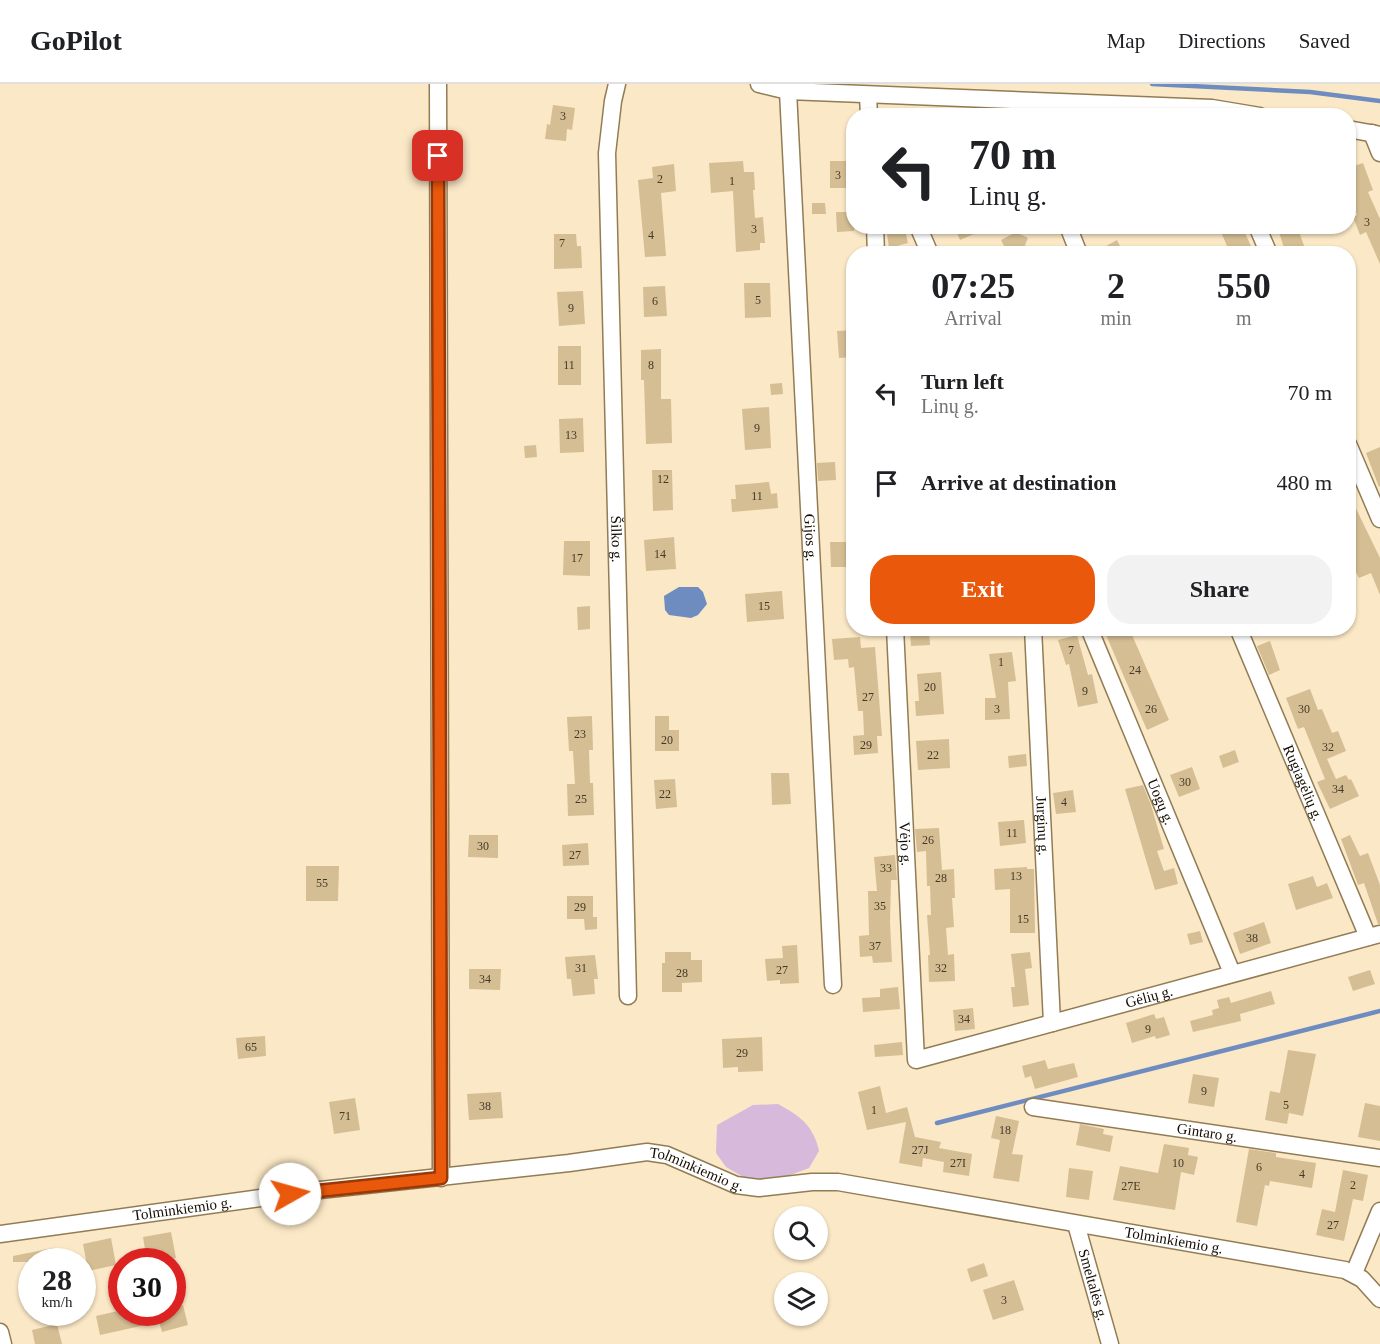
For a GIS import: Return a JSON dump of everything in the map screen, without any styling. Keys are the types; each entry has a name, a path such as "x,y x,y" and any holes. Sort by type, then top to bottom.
{"street":[{"path":"438,84 441,1178"},
{"name":"Šilko g.","path":"617,84 607,153 628,996"},
{"path":"759,84 788,91 1023,108"},
{"name":"Gijos g.","path":"788,91 833,985"},
{"path":"868,95 869,108"},
{"path":"1356,130 1376,134 1380,153"},
{"path":"1356,463 1380,519"},
{"name":"Vėjo g.","path":"895,636 916,1060"},
{"name":"Jurginų g.","path":"1033,636 1052,1023"},
{"name":"Uogų g.","path":"1092,636 1232,973"},
{"name":"Rugiagėlių g.","path":"1242,636 1374,935"},
{"name":"Gėlių g.","path":"916,1060 1374,935"},
{"name":"Gintaro g.","path":"1033,1107 1380,1158"},
{"name":"Tolminkiemio g.","path":"0,1234 311,1191 441,1178 646,1152 667,1155 736,1185 759,1188 838,1182 1336,1268 1362,1279 1380,1299"},
{"path":"1354,1274 1380,1211"},
{"name":"Smeltalės g.","path":"1076,1224 1110,1344"},
{"path":"0,1332 3,1344"}],"shaded area":[{"path":"778,1104 799,1117 813,1134 819,1151 809,1168 780,1179 745,1178 726,1167 716,1153 717,1125 753,1105"}],"water":[{"path":"679,587 698,587 703,592 707,604 698,615 691,618 669,615 665,610 664,596"}],"building":[{"path":"553,105 575,108 572,130 567,129 566,141 545,139"},
{"path":"743,161 744,172 754,172 755,218 763,217 765,243 760,243 760,250 736,252 733,191 711,193 709,163"},
{"path":"830,161 846,161 846,188 830,188"},
{"path":"1363,163 1373,190 1368,192 1380,219 1380,264 1366,232 1360,235 1356,225 1356,165"},
{"path":"674,164 676,191 661,193 666,256 645,257 638,180 653,178 652,167"},
{"path":"812,203 825,203 826,214 812,214"},
{"path":"836,212 846,212 846,231 837,232"},
{"path":"554,234 576,234 577,246 581,246 582,268 554,269"},
{"path":"887,234 906,234 908,243 889,246"},
{"path":"957,234 974,234 960,240"},
{"path":"1012,234 1020,234 1028,238 1025,246 1004,246 1001,240"},
{"path":"1222,234 1246,234 1251,246 1227,246"},
{"path":"1280,234 1300,234 1304,246 1283,246"},
{"path":"1117,240 1120,246 1106,246"},
{"path":"744,283 770,283 771,317 745,318"},
{"path":"665,286 667,316 644,317 643,287"},
{"path":"583,291 585,324 559,326 557,292"},
{"path":"846,330 846,358 839,358 837,331"},
{"path":"558,346 581,346 581,385 558,385"},
{"path":"661,349 661,399 671,399 672,443 646,444 641,350"},
{"path":"782,383 783,394 771,395 770,384"},
{"path":"769,407 771,448 745,450 742,409"},
{"path":"583,418 584,452 560,453 559,419"},
{"path":"536,445 537,457 525,458 524,446"},
{"path":"1380,447 1380,486 1379,487 1366,453"},
{"path":"835,462 836,480 818,481 817,463"},
{"path":"652,470 672,470 673,510 653,511"},
{"path":"769,482 771,494 777,493 778,508 732,512 731,499 736,499 735,485"},
{"path":"1356,508 1380,558 1380,595 1371,573 1359,578 1356,572"},
{"path":"674,537 676,569 646,571 644,540"},
{"path":"564,541 590,541 590,576 563,575"},
{"path":"830,542 846,542 846,567 831,567"},
{"path":"782,591 784,619 747,622 745,594"},
{"path":"590,606 590,629 578,630 577,607"},
{"path":"910,636 929,636 930,645 911,646"},
{"path":"1077,636 1088,675 1092,674 1098,703 1078,707 1069,664 1066,665 1058,640"},
{"path":"1106,636 1132,636 1169,720 1147,730"},
{"path":"860,637 861,648 875,647 882,736 877,736 878,753 854,755 853,736 864,735 863,711 858,711 854,667 849,668 848,659 834,660 832,639"},
{"path":"1270,641 1280,670 1269,675 1257,646"},
{"path":"1012,652 1016,681 1008,682 1010,719 985,720 985,698 996,698 989,654"},
{"path":"941,672 944,714 916,716 915,701 919,701 917,674"},
{"path":"1310,689 1318,710 1322,709 1332,733 1338,731 1346,751 1327,759 1336,779 1346,775 1349,780 1351,779 1359,796 1330,809 1317,782 1325,779 1304,727 1298,729 1286,698"},
{"path":"592,716 593,750 589,750 594,815 568,816 567,784 575,784 573,751 569,751 567,717"},
{"path":"655,716 669,716 669,730 679,730 679,751 655,751"},
{"path":"949,739 950,768 918,770 916,741"},
{"path":"1235,750 1239,762 1223,768 1219,756"},
{"path":"1026,754 1027,766 1009,768 1008,756"},
{"path":"1192,767 1200,789 1179,797 1170,775"},
{"path":"771,773 789,773 791,804 772,805"},
{"path":"675,779 677,807 656,809 654,780"},
{"path":"1143,785 1164,849 1157,851 1164,871 1174,868 1178,884 1155,890 1125,789"},
{"path":"1073,790 1076,812 1056,814 1053,793"},
{"path":"1024,820 1026,843 1000,846 998,822"},
{"path":"939,828 942,870 954,869 955,898 952,898 954,927 946,928 948,955 954,954 955,981 929,982 928,955 930,955 927,915 931,915 930,886 927,886 926,851 917,852 915,829"},
{"path":"469,835 498,835 498,858 468,857"},
{"path":"1350,835 1360,856 1368,853 1380,885 1380,924 1378,924 1364,883 1358,885 1341,839"},
{"path":"588,843 589,865 563,866 562,845"},
{"path":"895,855 897,880 891,880 892,962 873,963 872,956 860,957 859,936 869,935 868,891 877,891 874,857"},
{"path":"306,866 339,866 338,901 306,901"},
{"path":"1027,867 1027,869 1034,869 1035,933 1010,933 1010,889 995,890 994,869"},
{"path":"1313,876 1317,887 1327,883 1333,898 1296,910 1288,884"},
{"path":"567,896 593,896 593,917 597,917 597,929 585,930 584,919 567,919"},
{"path":"1264,922 1271,943 1240,954 1233,933"},
{"path":"1200,931 1203,942 1190,945 1187,934"},
{"path":"797,945 799,983 780,984 780,980 767,981 765,959 783,958 782,946"},
{"path":"665,952 691,952 691,960 702,960 702,982 682,983 682,992 662,992 662,963 665,963"},
{"path":"1030,952 1032,968 1025,969 1029,1005 1013,1007 1011,987 1015,987 1011,954"},
{"path":"595,955 598,979 594,979 595,994 573,996 571,979 567,979 565,957"},
{"path":"469,969 501,969 500,990 469,989"},
{"path":"1370,970 1375,984 1353,991 1348,977"},
{"path":"898,987 900,1009 863,1012 862,998 880,997 880,989"},
{"path":"1271,991 1275,1004 1240,1014 1241,1021 1193,1032 1190,1021 1213,1015 1212,1010 1219,1008 1217,1000 1229,997 1231,1003"},
{"path":"973,1008 975,1029 955,1031 953,1010"},
{"path":"1154,1014 1156,1019 1164,1017 1170,1035 1156,1039 1155,1036 1132,1043 1126,1023"},
{"path":"265,1036 266,1056 238,1059 236,1038"},
{"path":"762,1037 763,1071 738,1072 738,1067 723,1068 722,1039"},
{"path":"902,1042 903,1055 875,1057 874,1045"},
{"path":"1288,1050 1316,1054 1303,1116 1289,1113 1287,1124 1265,1120 1270,1091 1280,1093"},
{"path":"1045,1060 1048,1069 1074,1063 1078,1077 1035,1089 1031,1076 1025,1078 1022,1066"},
{"path":"1193,1074 1219,1078 1214,1107 1188,1103"},
{"path":"880,1086 886,1113 907,1107 915,1137 941,1142 939,1148 972,1154 969,1176 943,1172 944,1162 923,1158 922,1167 899,1163 906,1122 867,1130 858,1092"},
{"path":"501,1092 503,1118 469,1120 467,1094"},
{"path":"355,1098 360,1130 334,1134 329,1102"},
{"path":"1365,1103 1380,1106 1380,1141 1358,1137"},
{"path":"996,1116 1019,1121 1012,1154 1023,1155 1019,1182 993,1178 1000,1140 991,1138"},
{"path":"1080,1124 1104,1129 1103,1134 1113,1136 1110,1152 1076,1145"},
{"path":"1164,1144 1189,1148 1188,1155 1198,1157 1194,1175 1181,1172 1175,1210 1113,1200 1120,1166 1158,1173"},
{"path":"1249,1149 1276,1153 1276,1157 1316,1163 1312,1188 1270,1181 1269,1186 1265,1185 1257,1226 1236,1222"},
{"path":"1069,1168 1093,1171 1089,1200 1066,1197"},
{"path":"1343,1170 1368,1175 1363,1201 1353,1199 1344,1241 1316,1235 1322,1209 1335,1212"},
{"path":"171,1232 174,1248 145,1248 143,1237"},
{"path":"111,1238 113,1248 108,1248 108,1267 96,1269 96,1248 84,1248 83,1244"},
{"path":"18,1255 18,1262 13,1262 13,1256"},
{"path":"984,1263 988,1276 971,1282 967,1269"},
{"path":"1014,1280 1024,1310 993,1320 983,1290"},
{"path":"108,1313 108,1326 141,1326 100,1335 96,1316"},
{"path":"58,1326 62,1344 35,1344 32,1330"},
{"path":"160,1326 184,1326 162,1332"}],"waterway":[{"path":"1152,84 1310,92 1380,101"},
{"path":"937,1123 1380,1011"}],"route":[{"path":"290,1194 441,1178 438,156"}]}
